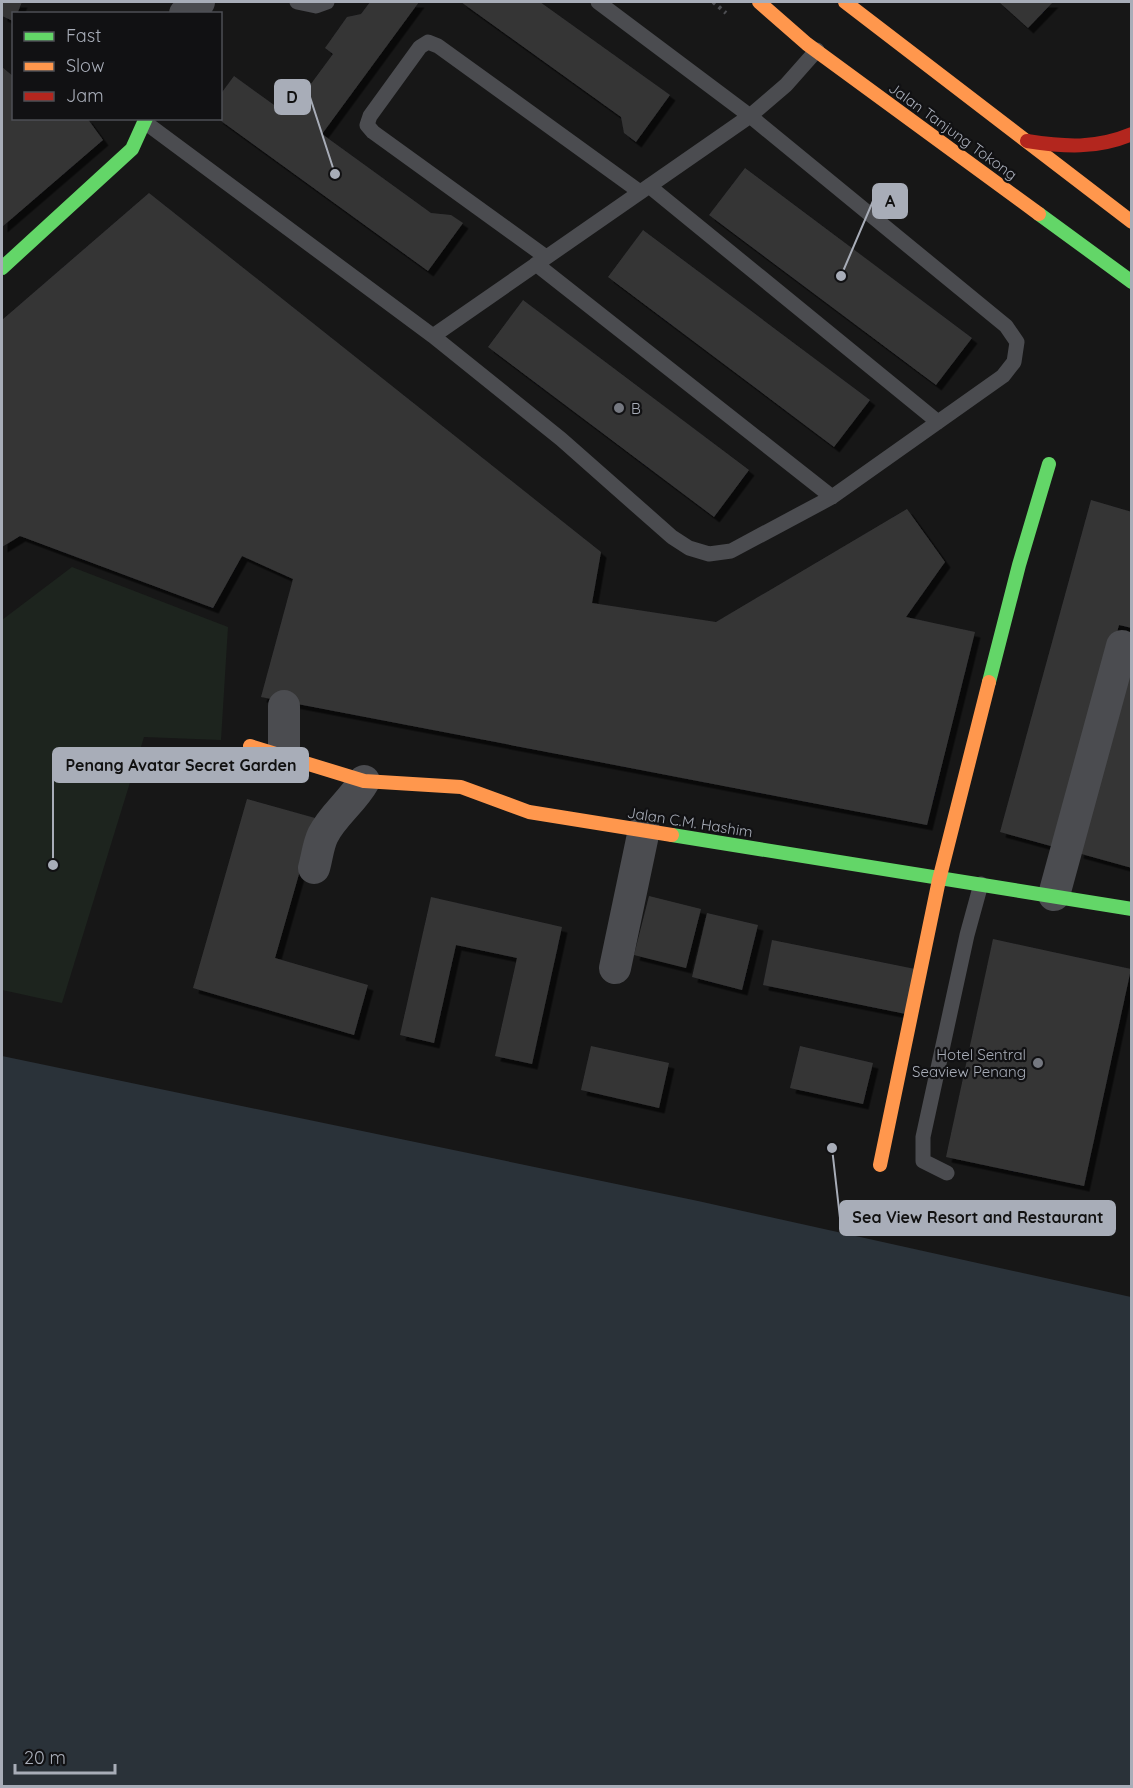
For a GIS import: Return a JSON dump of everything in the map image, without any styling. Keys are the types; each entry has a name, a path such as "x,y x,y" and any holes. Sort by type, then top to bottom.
{"street":[{"path":"187,12 199,2"},
{"name":"Jalan Tanjung Tokong","path":"759,2 816,50 1130,278"},
{"path":"845,2 1022,141 1131,222"},
{"path":"2,268 132,148 146,121"},
{"path":"1022,141 1075,148 1108,145 1131,134"},
{"path":"880,1166 939,880 1019,565 1049,464"},
{"path":"1054,895 1122,646"},
{"path":"284,706 284,757"},
{"name":"Jalan C.M. Hashim","path":"250,746 364,781 461,787 529,812 939,880 1054,895 1131,909"},
{"path":"314,868 323,835 354,799 364,781"},
{"path":"615,968 644,831"}],"lane":[{"path":"297,2 316,6 327,2"},
{"path":"146,121 433,336 561,440 672,537 689,548 709,554 731,551 831,497 1003,376 1014,362 1017,342 1006,326 750,116 598,2"},
{"path":"831,497 541,260 373,132 368,125 370,116 420,46 428,42 438,46 644,189 938,422"},
{"path":"433,336 750,116 786,85 816,50"},
{"path":"947,1173 922,1161 923,1137 964,947 981,884"}],"shaded area":[{"path":"72,567 228,627 221,740 144,737 62,1003 2,990 2,620"},
{"path":"2,1056 698,1201 1131,1297 1131,1786 2,1786"}],"building":[{"path":"2,2 22,2 18,12 12,12 12,21 2,16"},
{"path":"370,2 419,2 322,134 431,213 451,215 463,223 428,271 220,120 222,120 222,92 234,76 288,115 333,54 325,48 347,17 361,14"},
{"path":"461,2 540,2 670,95 636,142 624,133 621,117"},
{"path":"999,2 1053,2 1028,28"},
{"path":"2,67 12,75 12,120 88,120 103,140 2,227"},
{"path":"745,168 972,338 936,385 709,215"},
{"path":"149,193 601,552 592,603 716,622 907,509 945,562 906,617 975,632 927,825 261,697 293,579 242,556 213,608 20,536 2,547 2,320"},
{"path":"643,230 870,400 834,447 608,277"},
{"name":"B","path":"523,300 749,470 714,517 488,347"},
{"path":"1091,500 1132,512 1132,628 1119,625 1058,848 1000,832"},
{"path":"1132,662 1132,868 1078,853"},
{"path":"247,799 315,818 275,958 368,985 354,1035 193,988"},
{"path":"649,896 701,909 686,968 634,955"},
{"path":"431,897 562,927 532,1064 495,1056 517,958 456,945 434,1043 400,1035"},
{"path":"707,913 758,925 742,990 692,977"},
{"name":"Hotel Sentral Seaview Penang","path":"993,939 1131,969 1084,1186 946,1157"},
{"path":"772,940 915,969 906,1014 763,985"},
{"path":"591,1046 669,1063 659,1108 581,1090"},
{"path":"800,1046 873,1063 863,1104 790,1088"}],"traffic: fast":[{"path":"2,268 132,149 145,120"},
{"path":"1039,214 1132,282"},
{"path":"989,682 1019,565 1049,464"},
{"path":"672,835 1132,909"}],"traffic: slow":[{"path":"759,2 807,44 1039,214"},
{"path":"845,2 1132,222"},
{"path":"880,1165 939,880 989,682"},
{"path":"250,746 364,781 461,787 529,812 672,835"}],"traffic: jam":[{"path":"1027,141 1054,145 1080,145 1106,142 1132,134"}],"place":[{"name":"D","path":"335,174"},
{"name":"A","path":"841,276"},
{"name":"B","path":"619,408"},
{"name":"Penang Avatar Secret Garden","path":"53,865"},
{"name":"Hotel Sentral Seaview Penang","path":"1038,1063"},
{"name":"Sea View Resort and Restaurant","path":"832,1148"}]}
